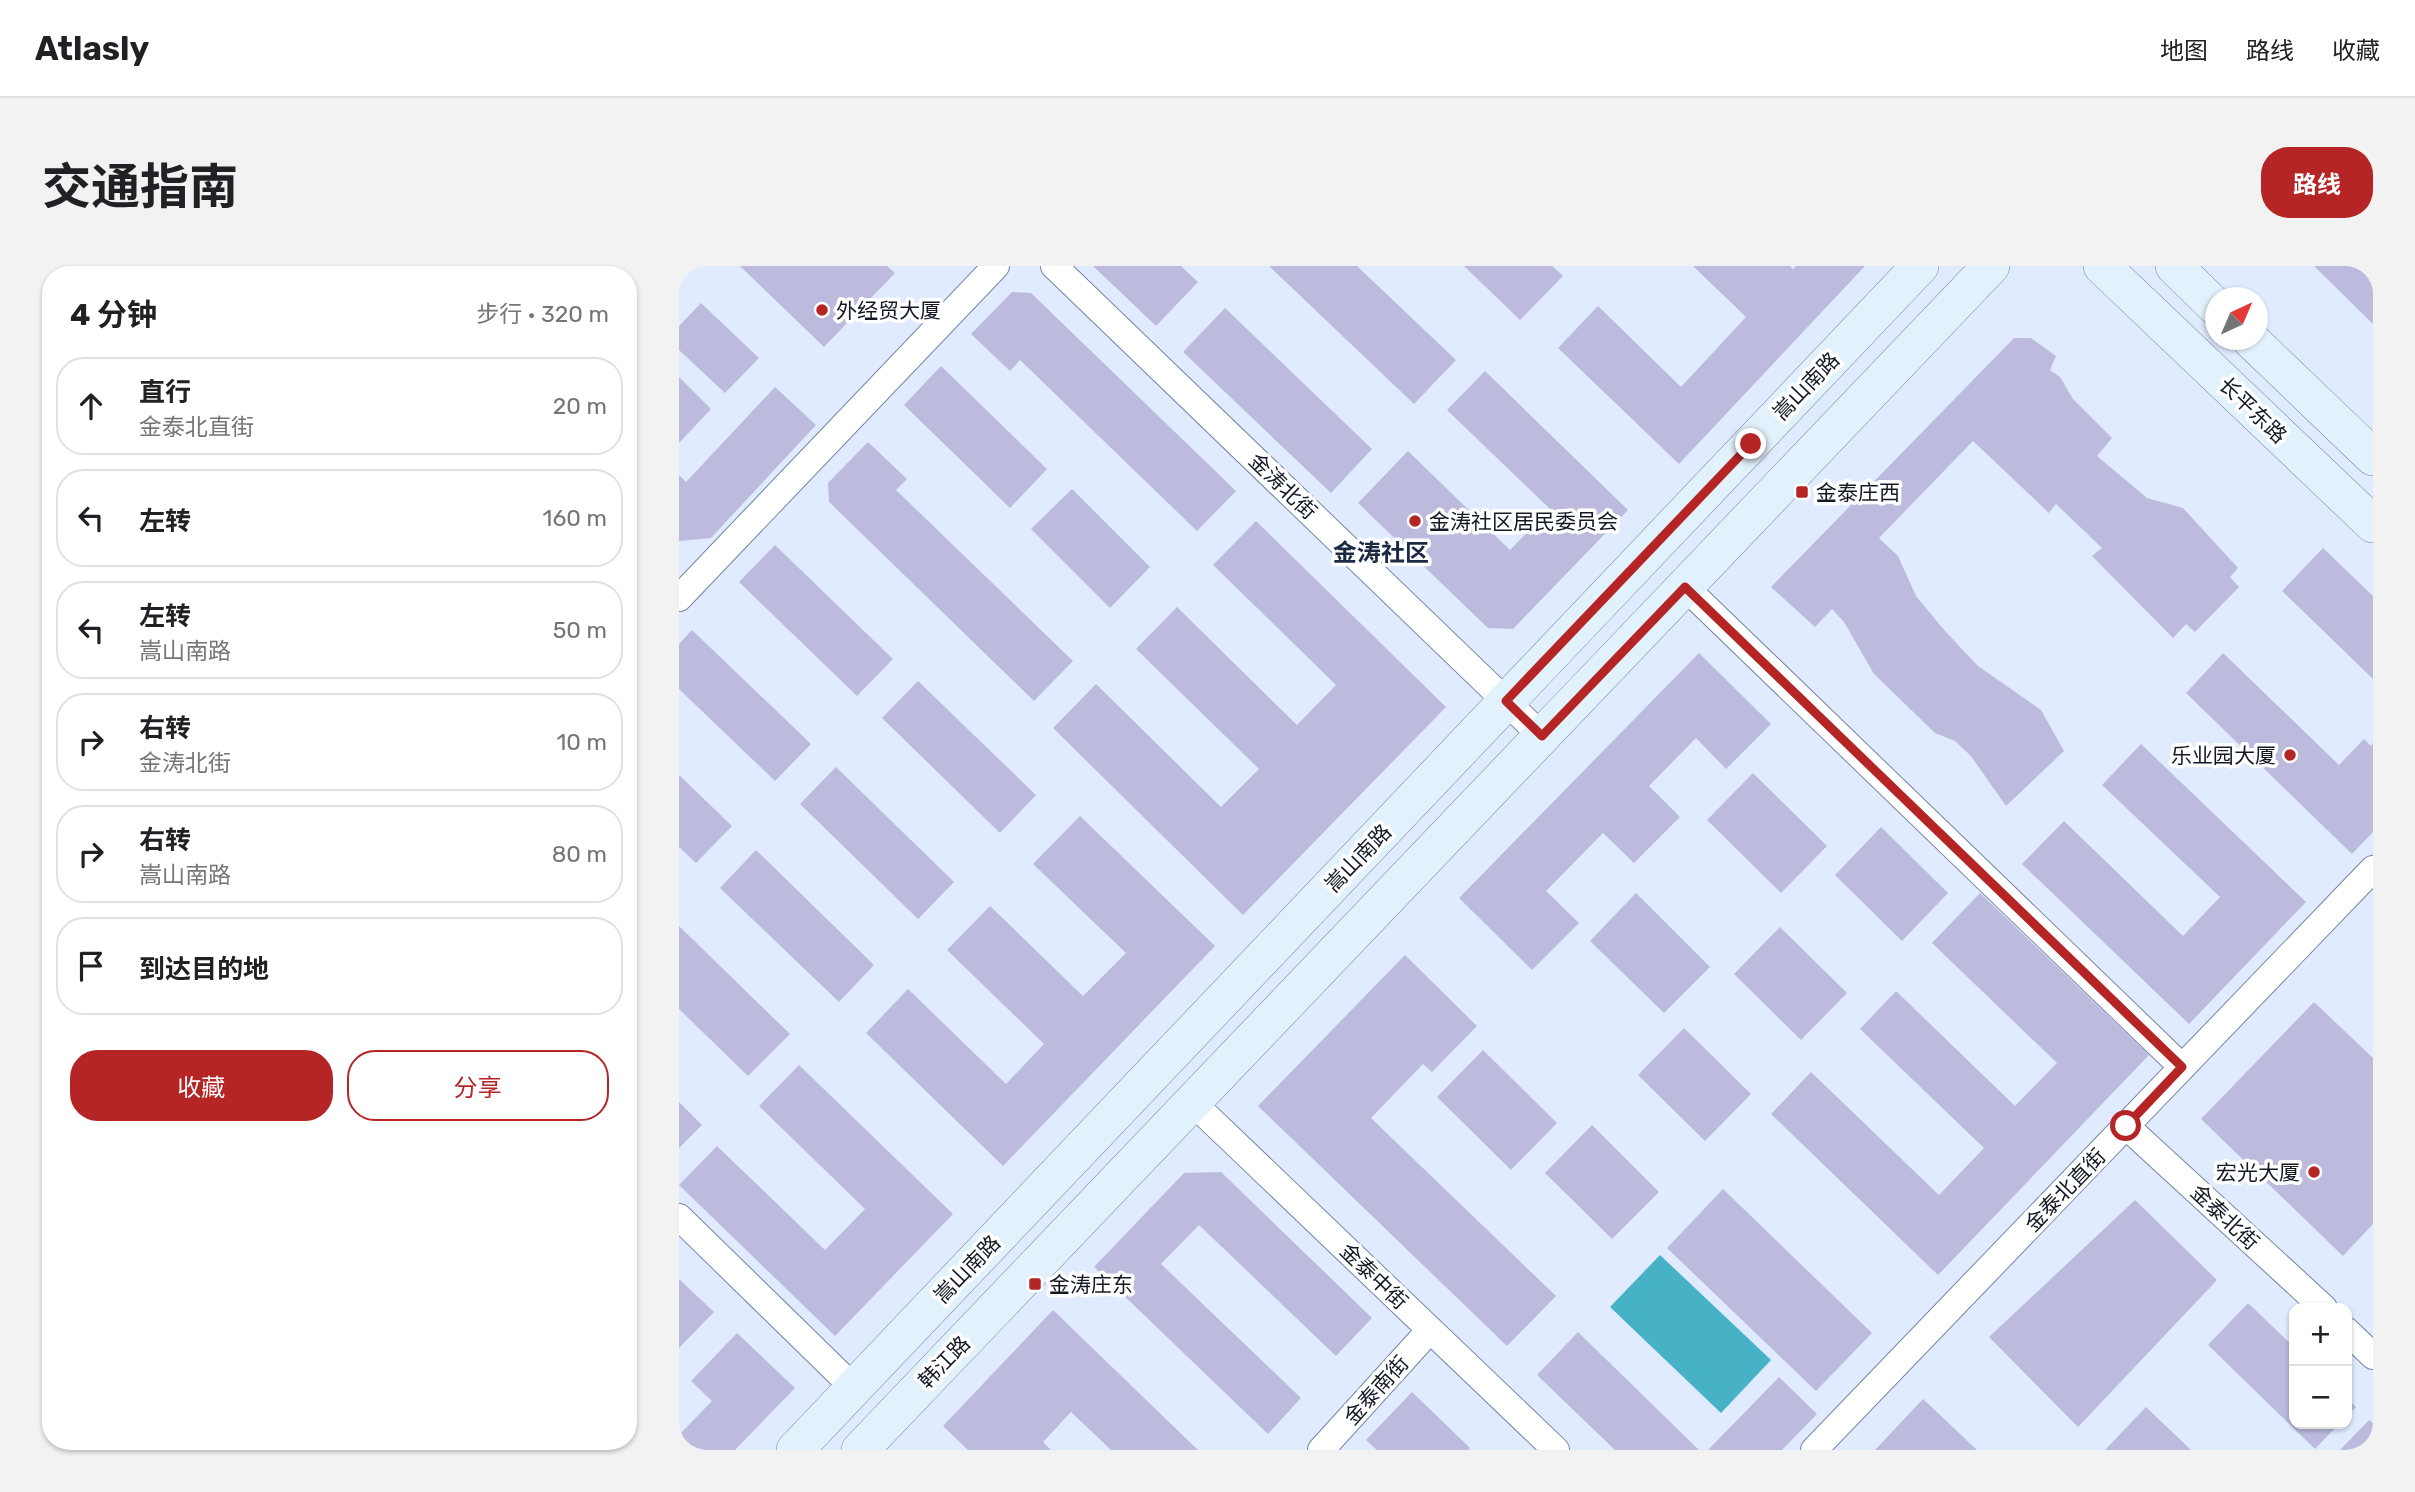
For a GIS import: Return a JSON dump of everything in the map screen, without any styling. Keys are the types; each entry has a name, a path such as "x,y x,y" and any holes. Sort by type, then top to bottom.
{"street":[{"path":"684,583 996,266"},
{"name":"金涛北街","path":"1054,266 1542,736"},
{"name":"嵩山南路","path":"796,1450 1920,266"},
{"path":"1192,1102 1991,266"},
{"name":"长平东路","path":"2102,266 2373,524"},
{"path":"2174,266 2205,296"},
{"path":"2261,350 2373,457"},
{"path":"1685,587 2182,1067"},
{"name":"金泰北直街","path":"1814,1450 2373,869"},
{"name":"韩江路","path":"860,1450 1192,1102"},
{"name":"金泰中街","path":"1192,1102 1556,1450"},
{"name":"金泰北街","path":"2126,1126 2319,1303"},
{"path":"679,1217 854,1388"},
{"name":"金泰南街","path":"1321,1450 1430,1330"},
{"path":"2352,1336 2373,1356"}],"water":[{"path":"1660,1255 1771,1360 1721,1413 1610,1307"}],"building":[{"name":"外经贸大厦","path":"740,266 887,266 895,273 824,347"},
{"path":"1093,266 1181,266 1198,282 1156,326"},
{"path":"1269,266 1357,266 1456,360 1414,404"},
{"path":"1464,266 1552,266 1563,276 1520,320"},
{"path":"1693,266 1790,266 1793,269 1796,266 1865,266 1679,464 1558,348 1598,306 1681,387 1746,317"},
{"path":"2314,266 2373,266 2373,324"},
{"path":"1012,292 1031,293 1236,491 1197,531 1020,360 1010,371 971,334"},
{"path":"701,303 759,358 725,393 679,350 679,326"},
{"path":"1225,308 1372,449 1331,493 1183,352"},
{"path":"2014,338 2031,338 2056,356 2050,370 2060,377 2073,399 2112,438 2097,456 2147,498 2183,508 2238,568 2230,577 2239,587 2195,632 2186,624 2173,638 2092,556 2102,548 2056,504 2049,513 1973,441 1879,538 1898,556 1916,596 1945,631 1978,666 2041,710 2064,751 2006,806 1971,756 1955,741 1935,733 1874,674 1844,622 1832,609 1815,627 1771,587"},
{"path":"941,366 1047,469 1010,508 904,405"},
{"path":"1485,371 1628,510 1513,629 1488,628 1358,503 1408,451 1510,550 1550,509 1447,410"},
{"path":"679,377 711,409 679,443"},
{"path":"775,387 816,425 711,538 679,541 679,475 686,482"},
{"path":"868,442 907,479 896,490 1073,661 1034,701 829,502 828,483"},
{"path":"1072,489 1150,567 1110,608 1031,529"},
{"path":"1256,521 1446,707 1243,915 1053,728 1096,684 1221,807 1259,769 1136,649 1177,607 1297,725 1336,685 1213,565"},
{"path":"775,545 893,659 857,696 739,582"},
{"path":"2323,548 2373,596 2373,679 2282,591"},
{"path":"692,630 811,744 775,781 679,689 679,644"},
{"path":"1699,653 1771,724 1726,769 1696,738 1649,786 1680,817 1634,863 1603,833 1546,891 1579,923 1532,970 1459,898"},
{"name":"乐业园大厦","path":"2223,653 2339,765 2364,739 2371,746 2373,743 2373,832 2352,854 2186,693"},
{"path":"918,681 1036,795 1000,833 882,718"},
{"path":"2141,744 2306,902 2189,1024 2022,864 2064,821 2183,936 2220,897 2102,785"},
{"path":"836,767 954,882 918,919 800,804"},
{"path":"1753,773 1827,846 1781,893 1707,820"},
{"path":"679,775 732,826 696,863 679,847"},
{"path":"1080,816 1215,946 1003,1166 866,1033 908,989 1006,1084 1044,1044 947,950 990,906 1083,996 1126,953 1033,864"},
{"path":"1881,827 1948,893 1902,941 1835,875"},
{"path":"756,850 874,965 839,1002 720,888"},
{"path":"1636,893 1710,967 1664,1013 1590,941"},
{"path":"1980,893 2149,1055 1938,1275 1771,1114 1811,1072 1939,1195 1984,1148 1860,1029 1896,991 2015,1106 2057,1063 1932,943"},
{"path":"679,926 790,1034 748,1076 679,1009"},
{"path":"1780,927 1847,993 1801,1040 1734,974"},
{"path":"1405,955 1477,1026 1432,1072 1423,1064 1371,1118 1556,1296 1507,1346 1258,1106"},
{"name":"宏光大厦","path":"2314,1002 2373,1058 2373,1224 2343,1256 2201,1119"},
{"path":"1684,1028 1751,1094 1705,1141 1638,1075"},
{"path":"1483,1050 1557,1123 1511,1170 1437,1097"},
{"path":"799,1065 953,1214 835,1336 679,1185 717,1146 825,1250 865,1209 759,1106"},
{"path":"679,1102 702,1125 679,1148"},
{"path":"1592,1125 1659,1192 1612,1239 1545,1173"},
{"path":"1221,1172 1372,1318 1336,1356 1199,1225 1161,1264 1301,1398 1268,1434 1094,1267 1184,1173"},
{"path":"1723,1189 1872,1333 1816,1391 1667,1248"},
{"path":"2135,1200 2217,1280 2078,1427 1989,1337"},
{"path":"679,1279 714,1312 679,1348"},
{"path":"2248,1303 2289,1342 2289,1424 2208,1345"},
{"path":"1053,1310 1198,1450 1111,1450 1071,1412 1043,1442 1051,1450 968,1450 943,1426"},
{"path":"1578,1332 1699,1450 1615,1450 1537,1375"},
{"path":"737,1333 795,1388 735,1450 679,1450 679,1435 712,1401 691,1381"},
{"path":"1779,1377 1817,1414 1782,1450 1708,1450"},
{"path":"1412,1392 1470,1448 1468,1450 1377,1450 1366,1440"},
{"path":"1923,1399 1977,1450 1875,1450"},
{"path":"2146,1407 2191,1450 2105,1450"},
{"path":"2369,1420 2373,1423 2373,1450 2340,1450"},
{"path":"2294,1429 2334,1429 2315,1449"}],"place":[{"name":"外经贸大厦","path":"822,310"},
{"name":"金泰庄西","path":"1802,492"},
{"name":"金涛社区居民委员会","path":"1415,521"},
{"name":"乐业园大厦","path":"2290,755"},
{"name":"宏光大厦","path":"2314,1172"},
{"name":"金涛庄东","path":"1035,1284"}],"district":[{"name":"金涛社区","path":"1381,553"}],"route":[{"path":"1751,444 1506,701 1542,736 1685,587 2182,1067 2126,1126"}]}
